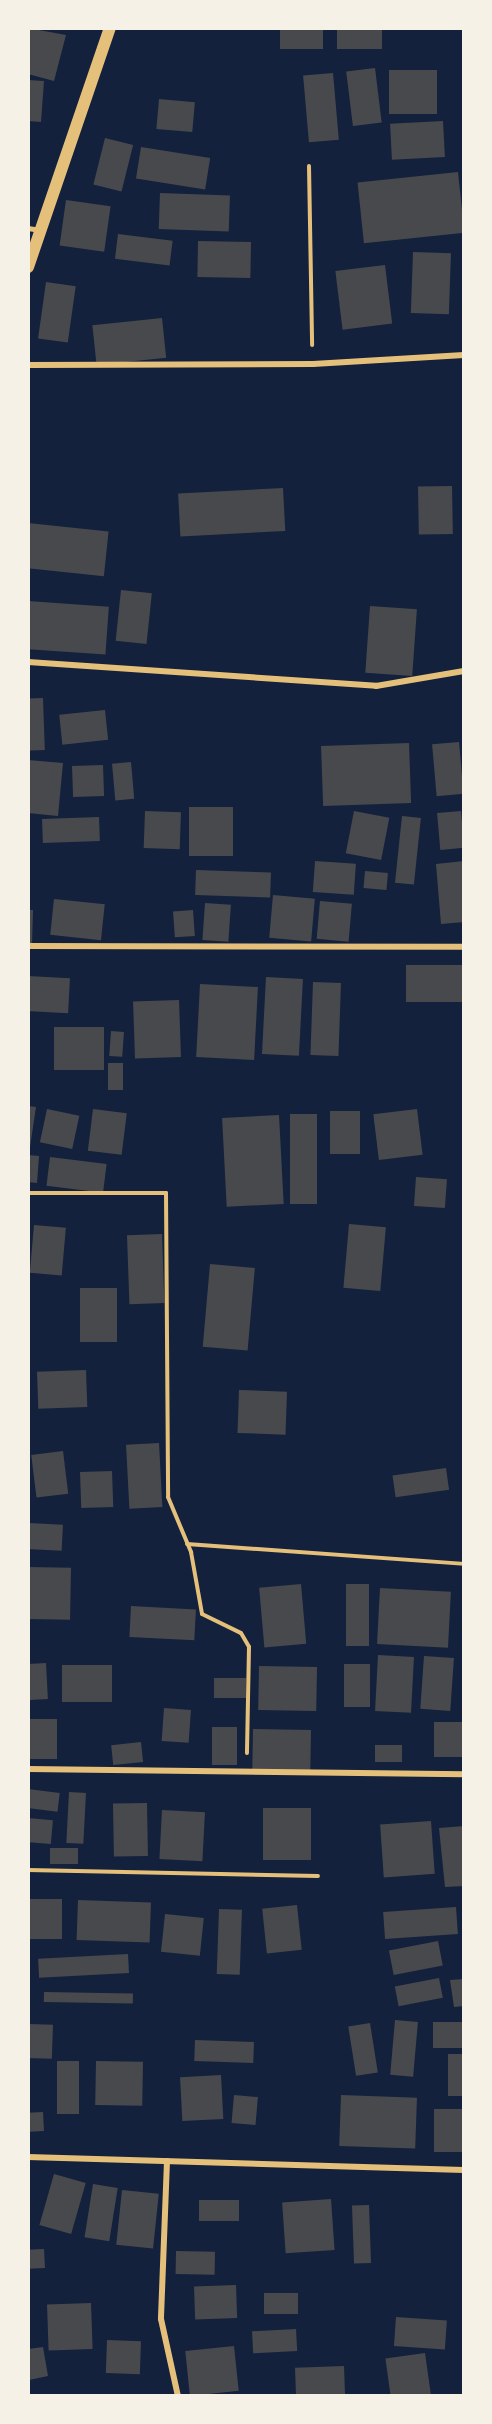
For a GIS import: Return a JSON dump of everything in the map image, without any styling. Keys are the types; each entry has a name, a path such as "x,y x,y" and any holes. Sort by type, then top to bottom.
{"main road":[{"path":"28,267 34,229 110,28"}],"street":[{"path":"28,365 313,364 464,355"},
{"path":"28,662 376,686 464,671"},
{"path":"28,946 464,947"},
{"path":"28,1769 464,1774"},
{"path":"28,2157 464,2170"},
{"path":"167,2161 161,2319 178,2396"}],"path":[{"path":"309,166 313,364"},
{"path":"28,1193 166,1193 168,1497 187,1544 202,1614 241,1633 249,1647 247,1772"},
{"path":"187,1544 464,1564"},
{"path":"28,1870 318,1876"}],"building":[{"path":"28,28 66,35 54,81 28,74"},
{"path":"280,28 323,28 323,49 280,49"},
{"path":"337,28 382,28 382,49 337,49"},
{"path":"375,68 382,123 353,126 346,72"},
{"path":"389,70 437,70 437,114 389,114"},
{"path":"333,73 339,140 309,142 303,76"},
{"path":"28,80 44,81 41,122 28,121"},
{"path":"159,99 195,102 192,132 156,129"},
{"path":"443,121 445,157 392,160 390,124"},
{"path":"105,138 133,145 122,192 93,185"},
{"path":"141,147 210,158 205,190 136,179"},
{"path":"458,172 464,233 364,243 358,183"},
{"path":"160,193 230,195 229,231 159,229"},
{"path":"66,200 111,206 104,252 60,246"},
{"path":"118,234 173,241 170,266 115,259"},
{"path":"198,241 251,242 250,278 197,277"},
{"path":"413,252 451,253 449,314 411,313"},
{"path":"385,265 392,324 343,330 335,271"},
{"path":"46,282 76,286 68,343 38,338"},
{"path":"162,318 166,358 97,365 92,325"},
{"path":"452,486 453,534 419,535 418,487"},
{"path":"283,488 285,531 180,536 178,493"},
{"path":"28,523 109,531 104,576 28,568"},
{"path":"121,590 152,593 146,644 116,641"},
{"path":"28,601 109,607 105,655 28,649"},
{"path":"370,606 417,609 412,676 365,673"},
{"path":"43,698 45,750 30,750 28,699"},
{"path":"105,710 108,740 62,745 59,715"},
{"path":"459,742 464,794 437,796 432,744"},
{"path":"409,743 411,803 323,806 321,746"},
{"path":"28,760 63,763 58,816 28,813"},
{"path":"131,762 134,799 115,801 112,764"},
{"path":"103,765 104,796 73,797 72,766"},
{"path":"189,807 233,807 233,856 189,856"},
{"path":"145,811 181,812 180,849 144,848"},
{"path":"354,811 389,818 381,860 346,853"},
{"path":"461,811 464,848 440,850 437,813"},
{"path":"402,816 421,818 414,885 395,883"},
{"path":"99,817 100,841 43,843 42,819"},
{"path":"315,861 356,864 354,895 313,892"},
{"path":"464,861 464,922 441,924 436,864"},
{"path":"196,870 271,873 270,898 195,895"},
{"path":"365,871 388,873 386,890 364,888"},
{"path":"273,895 315,899 311,941 269,938"},
{"path":"54,899 105,904 101,940 50,935"},
{"path":"320,901 352,904 349,942 317,939"},
{"path":"205,903 231,905 228,942 202,940"},
{"path":"28,910 33,910 32,945 28,945"},
{"path":"193,910 195,936 175,937 173,911"},
{"path":"406,965 464,965 464,1002 406,1002"},
{"path":"28,976 70,978 68,1013 28,1011"},
{"path":"266,977 303,979 299,1056 262,1054"},
{"path":"313,982 341,983 338,1056 310,1055"},
{"path":"200,984 258,987 254,1060 196,1057"},
{"path":"179,1000 181,1057 135,1059 133,1002"},
{"path":"54,1027 104,1027 104,1070 54,1070"},
{"path":"111,1031 124,1032 122,1057 109,1056"},
{"path":"108,1063 123,1063 123,1090 108,1090"},
{"path":"28,1106 36,1107 30,1147 28,1147"},
{"path":"47,1109 79,1116 72,1149 40,1142"},
{"path":"93,1109 127,1113 122,1155 88,1151"},
{"path":"417,1109 423,1155 379,1160 373,1114"},
{"path":"330,1111 360,1111 360,1154 330,1154"},
{"path":"290,1114 317,1114 317,1204 290,1204"},
{"path":"279,1115 284,1204 227,1207 222,1118"},
{"path":"28,1155 39,1156 37,1183 28,1182"},
{"path":"50,1157 107,1164 103,1193 46,1186"},
{"path":"416,1177 447,1179 445,1208 414,1206"},
{"path":"349,1224 386,1227 380,1291 343,1288"},
{"path":"34,1225 66,1228 62,1276 30,1273"},
{"path":"162,1234 164,1303 129,1304 127,1235"},
{"path":"210,1264 255,1268 248,1351 203,1347"},
{"path":"80,1288 117,1288 117,1342 80,1342"},
{"path":"86,1370 87,1407 38,1409 37,1372"},
{"path":"239,1390 287,1392 285,1435 237,1433"},
{"path":"159,1443 162,1507 129,1509 126,1445"},
{"path":"63,1451 68,1494 36,1498 31,1455"},
{"path":"446,1468 449,1490 396,1497 393,1476"},
{"path":"112,1471 113,1507 81,1508 80,1472"},
{"path":"28,1523 63,1525 62,1551 28,1549"},
{"path":"28,1567 71,1568 70,1620 28,1619"},
{"path":"301,1584 306,1644 264,1647 259,1588"},
{"path":"346,1584 369,1584 369,1646 346,1646"},
{"path":"380,1588 451,1592 448,1648 377,1644"},
{"path":"131,1606 196,1609 194,1640 129,1637"},
{"path":"378,1655 414,1657 411,1713 375,1711"},
{"path":"424,1656 454,1658 450,1711 420,1709"},
{"path":"46,1663 48,1699 30,1700 28,1664"},
{"path":"344,1664 370,1664 370,1707 344,1707"},
{"path":"62,1665 112,1665 112,1702 62,1702"},
{"path":"259,1666 317,1667 316,1711 258,1710"},
{"path":"214,1678 246,1678 246,1698 214,1698"},
{"path":"164,1708 191,1710 189,1743 162,1741"},
{"path":"28,1719 57,1719 57,1759 28,1759"},
{"path":"434,1722 464,1722 464,1757 434,1757"},
{"path":"212,1727 237,1727 237,1765 212,1765"},
{"path":"253,1729 311,1730 310,1770 252,1769"},
{"path":"141,1742 143,1762 113,1765 111,1745"},
{"path":"375,1745 402,1745 402,1762 375,1762"},
{"path":"28,1789 60,1793 57,1812 28,1808"},
{"path":"69,1792 86,1793 83,1844 66,1843"},
{"path":"147,1803 148,1856 114,1857 113,1804"},
{"path":"263,1808 311,1808 311,1860 263,1860"},
{"path":"162,1810 205,1812 202,1861 159,1859"},
{"path":"28,1818 53,1820 51,1844 28,1842"},
{"path":"431,1821 435,1874 384,1877 380,1825"},
{"path":"464,1826 464,1886 445,1887 439,1828"},
{"path":"50,1848 78,1848 78,1864 50,1864"},
{"path":"30,1899 62,1899 62,1939 30,1939"},
{"path":"78,1900 151,1903 150,1943 77,1940"},
{"path":"297,1905 302,1950 267,1953 262,1909"},
{"path":"456,1907 458,1934 385,1939 383,1912"},
{"path":"219,1909 242,1910 240,1975 217,1974"},
{"path":"165,1914 204,1918 200,1956 161,1952"},
{"path":"438,1941 443,1966 394,1975 389,1951"},
{"path":"128,1954 129,1973 39,1978 38,1959"},
{"path":"439,1978 443,1998 399,2006 395,1987"},
{"path":"464,1979 464,2006 454,2007 450,1980"},
{"path":"44,1992 133,1994 133,2004 44,2002"},
{"path":"395,2020 418,2022 413,2077 390,2075"},
{"path":"433,2022 464,2022 464,2048 433,2048"},
{"path":"370,2023 378,2072 356,2076 348,2026"},
{"path":"28,2024 53,2025 52,2059 28,2058"},
{"path":"195,2040 254,2042 253,2063 194,2061"},
{"path":"448,2054 464,2054 464,2096 448,2096"},
{"path":"57,2061 79,2061 79,2114 57,2114"},
{"path":"96,2061 143,2062 142,2106 95,2105"},
{"path":"221,2075 223,2119 182,2121 180,2077"},
{"path":"234,2095 258,2097 255,2125 232,2123"},
{"path":"341,2095 417,2098 415,2149 339,2146"},
{"path":"434,2109 464,2109 464,2152 434,2152"},
{"path":"43,2112 44,2131 29,2132 28,2113"},
{"path":"54,2174 86,2183 71,2234 39,2225"},
{"path":"93,2184 118,2188 109,2241 85,2237"},
{"path":"122,2190 159,2194 153,2249 116,2245"},
{"path":"331,2199 335,2250 286,2253 282,2202"},
{"path":"199,2200 239,2200 239,2221 199,2221"},
{"path":"369,2205 371,2263 354,2264 352,2206"},
{"path":"44,2249 45,2268 29,2269 28,2250"},
{"path":"176,2251 215,2252 215,2275 176,2274"},
{"path":"236,2285 237,2318 195,2319 194,2286"},
{"path":"264,2293 298,2293 298,2314 264,2314"},
{"path":"91,2303 93,2349 49,2351 47,2305"},
{"path":"396,2317 447,2321 445,2349 394,2346"},
{"path":"296,2329 297,2351 253,2353 252,2331"},
{"path":"107,2340 141,2341 140,2374 106,2373"},
{"path":"234,2346 239,2391 190,2396 185,2351"},
{"path":"43,2347 48,2376 29,2380 28,2349"},
{"path":"425,2353 431,2396 391,2396 385,2359"},
{"path":"344,2366 345,2396 296,2396 295,2368"}]}
